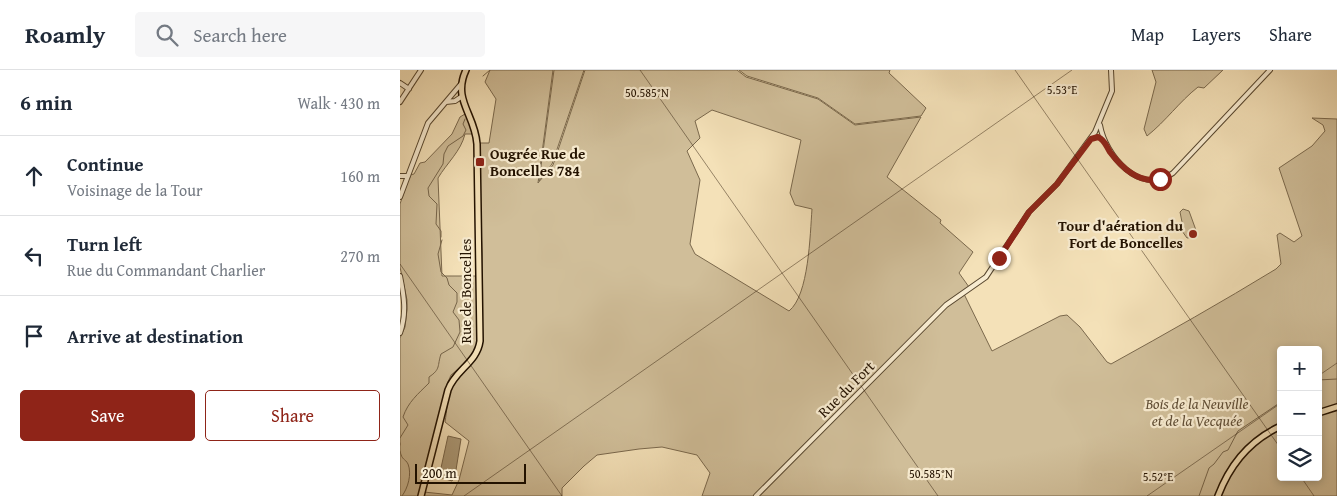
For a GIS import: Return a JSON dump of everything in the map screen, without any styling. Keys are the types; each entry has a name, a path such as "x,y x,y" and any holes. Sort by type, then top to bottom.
{"main road":[{"path":"461,97 461,84 466,70"},
{"name":"Rue de Boncelles","path":"421,496 448,390 453,378 473,359 479,348 480,341 476,136 472,119 461,97"},
{"path":"1322,412 1337,407"},
{"path":"1218,496 1228,473 1244,452 1264,435 1277,428"}],"street":[{"path":"400,102 422,70"},
{"name":"Rue du Fort","path":"756,496 932,318 953,300 986,277 1029,212 1057,184 1100,125 1112,91 1111,70"},
{"path":"1100,125 1104,140 1113,156 1134,175 1147,180 1164,178 1173,172 1270,70"},
{"path":"400,83 409,89"},
{"path":"400,197 425,128 433,115 461,84"},
{"path":"451,94 461,97"},
{"path":"444,103 461,97"},
{"path":"455,100 464,105"},
{"path":"1091,139 1098,137 1104,140"},
{"path":"400,176 408,176"},
{"path":"400,276 405,313 400,333"}],"green space":[{"path":"490,70 553,70 538,183 553,165 585,70 737,70 746,77 818,99 855,125 921,117 887,177 941,220 940,223 973,252 959,273 969,287 940,308 753,496 702,496 710,473 697,455 662,447 597,455 562,488 562,496 423,496 424,492 452,495 459,480 469,441 445,422 450,391 458,377 474,360 481,349 482,254 478,143 489,143 496,99 485,82","holes":["712,110 801,140 790,193 795,205 812,209 805,279 796,303 789,311 695,254 690,244 700,180 687,151 700,138 695,121"]},
{"path":"554,70 584,70 552,164 539,181"},
{"path":"739,70 890,70 889,73 926,108 921,116 855,124 818,98 747,76"},
{"path":"1152,70 1223,70 1204,88 1198,87 1191,93 1147,136 1144,129 1156,82"},
{"path":"465,114 472,134 465,134 457,151 438,178 442,276 477,276 477,346 469,360 451,375 447,384 419,496 400,496 400,338 405,327 407,300 400,267 400,204 410,175 414,174 420,163 425,162 452,134 460,117"},
{"name":"Bois de la Neuville et de la Vecquée","path":"1312,118 1337,119 1337,496 759,496 946,307 964,294 992,351 1060,316 1067,315 1080,327 1107,362 1111,364 1276,269 1281,264 1277,235 1280,233 1294,242 1302,236 1279,168 1312,146 1325,131 1323,125"},
{"path":"1183,209 1189,211 1197,233 1196,237 1187,238 1182,231 1180,212"}],"shaded area":[{"path":"448,436 461,439 455,476 452,481 439,477"}],"waterway":[{"path":"483,76 490,70"},
{"path":"441,237 441,231 436,224 437,204 429,196 428,188 443,164 444,154 448,146 463,136 466,130 463,124 465,119"},
{"path":"400,438 408,425 403,417 408,407 429,383 429,377 437,369 441,354 453,347 460,332 459,320 453,312 457,302 457,293 449,285 447,278 441,272 438,254 442,240"},
{"path":"1322,380 1337,379"},
{"path":"1199,496 1209,468 1223,452 1228,450 1238,431 1277,405"},
{"path":"400,451 408,464 410,472 408,485 402,496"}],"place":[{"name":"Ougrée Rue de Boncelles 784","path":"480,162"},
{"name":"Tour d'aération du Fort de Boncelles","path":"1193,234"}],"route":[{"path":"999,258 1029,212 1057,184 1091,139 1095,137 1104,140 1113,156 1134,175 1147,180 1160,179"}]}
